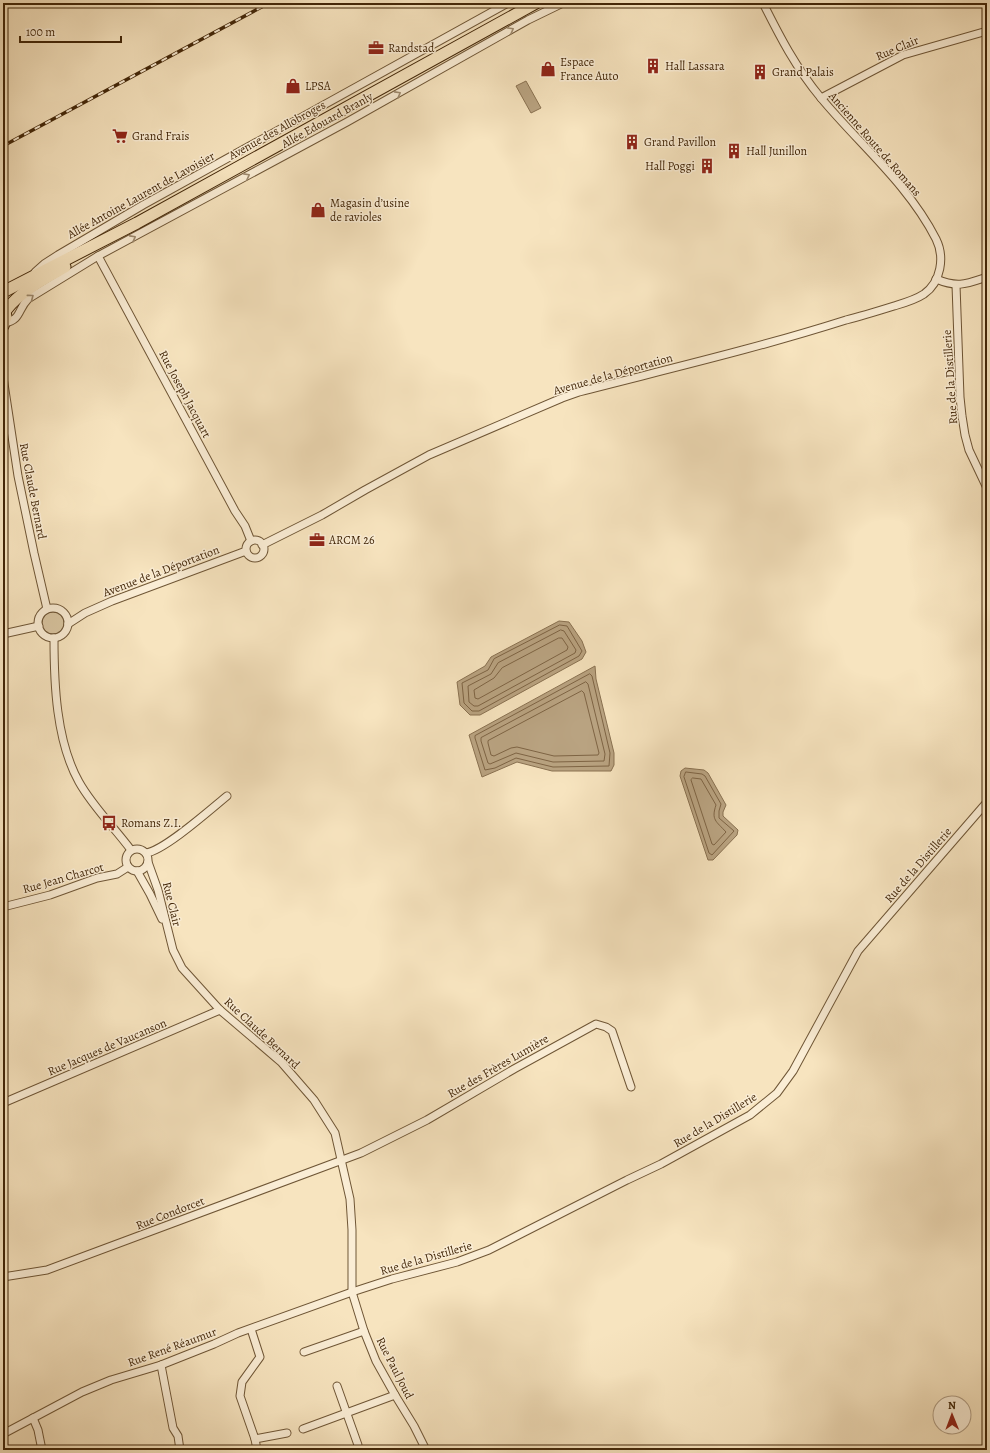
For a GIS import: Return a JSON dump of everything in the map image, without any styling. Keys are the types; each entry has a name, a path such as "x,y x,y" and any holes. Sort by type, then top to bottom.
{"main road":[{"name":"Avenue des Allobroges","path":"3,292 32,282 104,244 137,223 536,3"},
{"name":"Avenue des Allobroges","path":"5,306 14,300 56,260 137,223"},
{"path":"4,324 5,306"}],"street":[{"name":"Allée Antoine Laurent de Lavoisier","path":"56,260 149,202 508,3"},
{"name":"Allée Edouard Branly","path":"4,324 18,316 24,303 28,299 98,256 347,122 528,20 563,3"},
{"name":"Ancienne Route de Romans","path":"763,3 788,52 821,98 897,182 920,213 936,239 939,247 940,264 936,279"},
{"name":"Rue Clair","path":"821,98 903,55 987,31"},
{"name":"Rue Joseph Jacquart","path":"98,256 235,511 245,526 251,541"},
{"path":"936,279 956,285 962,285 987,277"},
{"name":"Avenue de la Déportation","path":"262,545 322,515 355,495 429,455 546,404 579,392 789,338 904,302 923,294 932,286 936,279"},
{"name":"Rue de la Distillerie","path":"956,285 962,416 965,435 970,450 987,488"},
{"name":"Rue Claude Bernard","path":"3,377 19,482 47,609"},
{"path":"251,541 257,541 262,545 263,552 259,557 251,557 246,551 246,547 251,541"},
{"name":"Avenue de la Déportation","path":"85,613 218,560 246,551"},
{"path":"68,624 65,614 59,609 47,609 40,616 39,626 44,635 54,638 62,635 68,624 85,613"},
{"path":"65,614 85,613"},
{"path":"3,634 39,626"},
{"path":"54,638 56,699 62,730 72,766 78,781 89,798 131,850"},
{"path":"146,853 170,842 227,796"},
{"name":"Rue de la Distillerie","path":"352,1292 392,1279 457,1262 489,1250 661,1164 750,1115 765,1104 778,1093 793,1071 858,951 987,802"},
{"path":"140,849 146,853 148,862 146,867 137,871 128,867 126,860 128,853 131,850 140,849"},
{"name":"Rue Clair","path":"148,862 158,890 168,934"},
{"name":"Rue Jean Charcot","path":"3,906 50,895 97,878 117,874 128,867"},
{"name":"Rue Clair","path":"137,871 150,894 168,934"},
{"name":"Rue Claude Bernard","path":"168,934 173,950 182,968 220,1010 281,1062 314,1100 335,1133 350,1199 352,1230 352,1292"},
{"name":"Rue Jacques de Vaucanson","path":"3,1103 220,1010"},
{"name":"Rue des Frères Lumière","path":"342,1160 361,1153 427,1120 514,1069 596,1024 606,1027 612,1031 631,1087"},
{"name":"Rue Condorcet","path":"3,1277 47,1270 342,1160"},
{"name":"Rue René Réaumur","path":"3,1434 82,1392 111,1380 161,1365 251,1329 352,1292"},
{"name":"Rue Paul Joud","path":"352,1292 364,1331 376,1361 414,1426 426,1450"},
{"path":"251,1329 260,1357 242,1382 240,1396 255,1439 257,1450"},
{"path":"304,1352 364,1331"},
{"path":"161,1365 180,1450"},
{"path":"338,1386 358,1445"},
{"path":"303,1429 395,1395"},
{"path":"33,1418 38,1430 42,1450"},
{"path":"255,1439 287,1433"}],"shaded area":[{"path":"53,612 61,615 64,623 61,631 53,634 45,631 42,623 45,615"}],"water":[{"path":"526,81 541,108 531,113 516,86"},
{"path":"559,621 569,622 582,641 586,652 582,659 480,715 470,715 460,705 457,682 485,666 491,657"},
{"path":"595,666 596,679 614,753 614,765 611,771 552,771 517,762 482,777 469,735"},
{"path":"685,768 704,770 708,773 726,805 723,816 738,830 737,835 713,860 708,860 680,776 681,771"}],"railway":[{"path":"3,146 269,3"}],"place":[{"name":"Randstad","path":"376,48"},
{"name":"Hall Lassara","path":"653,66"},
{"name":"Espace France Auto","path":"548,69"},
{"name":"Grand Palais","path":"760,72"},
{"name":"LPSA","path":"293,86"},
{"name":"Grand Frais","path":"120,136"},
{"name":"Grand Pavillon","path":"632,142"},
{"name":"Hall Junillon","path":"734,151"},
{"name":"Hall Poggi","path":"707,166"},
{"name":"Magasin d’usine de ravioles","path":"318,210"},
{"name":"ARCM 26","path":"317,540"},
{"name":"Romans Z.I.","path":"109,823"}]}
